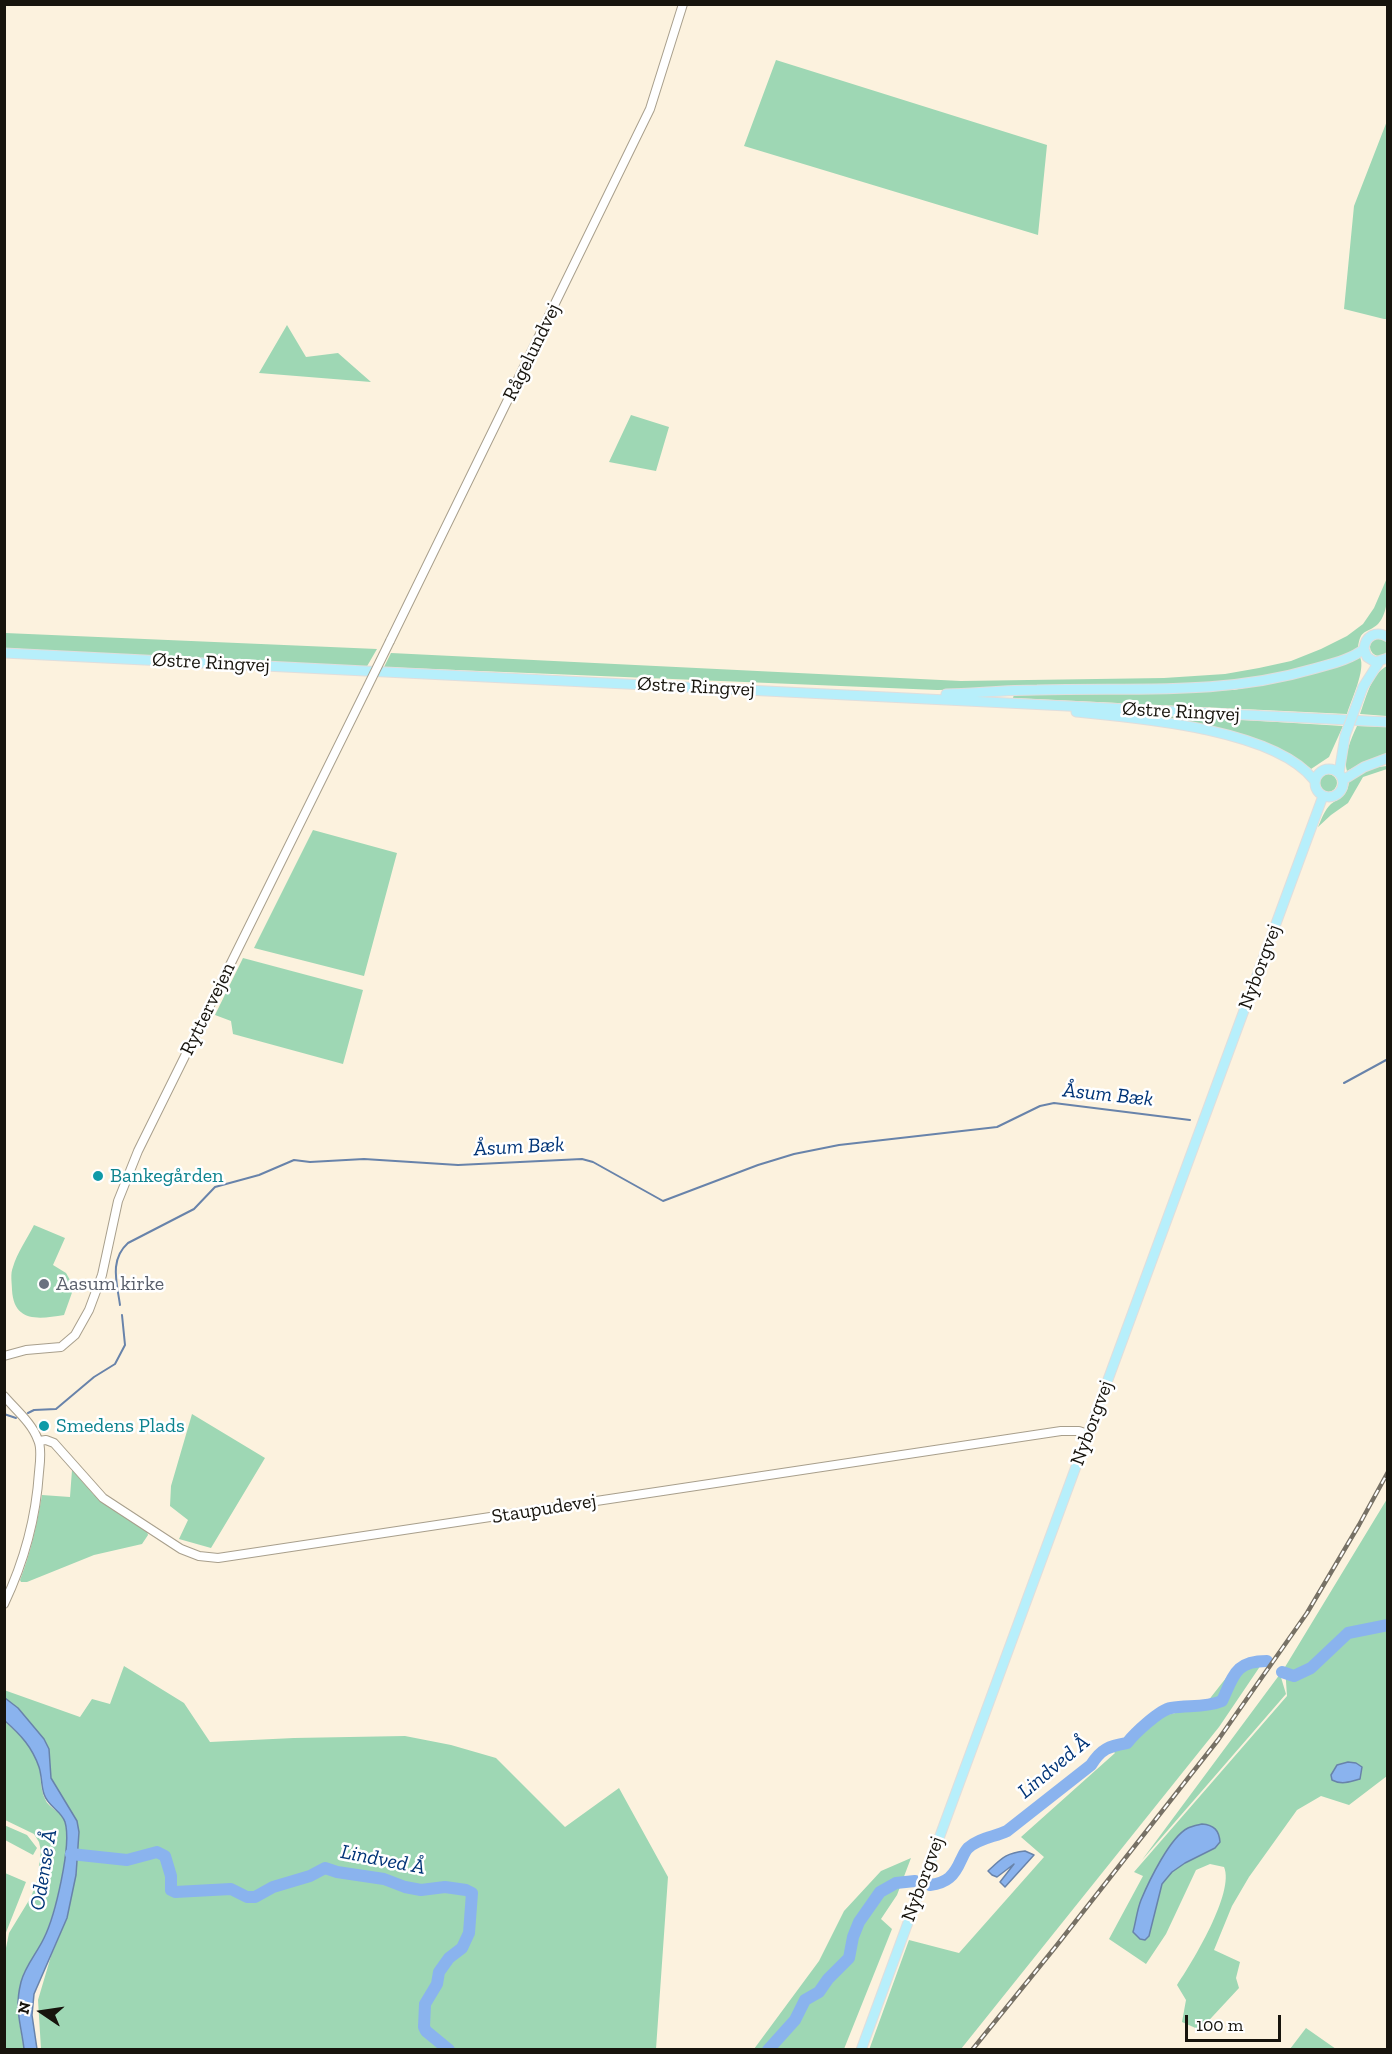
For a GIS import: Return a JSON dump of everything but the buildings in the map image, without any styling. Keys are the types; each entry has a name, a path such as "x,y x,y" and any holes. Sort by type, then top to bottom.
{"main road":[{"path":"1026,704 1207,729 1266,748 1298,764 1314,780 1315,787 1323,796 1329,797 1340,792 1339,766 1345,736 1363,687 1367,638 1378,633 1385,636 1388,623"},
{"name":"Østre Ringvej","path":"4,653 1388,722"},
{"path":"899,697 1038,690 1204,688 1291,675 1366,653 1383,660 1363,687"},
{"path":"1314,780 1326,768 1345,736"},
{"path":"1341,777 1388,758"},
{"path":"1326,768 1331,768 1341,777"},
{"name":"Nyborgvej","path":"861,2049 1323,796"}],"street":[{"name":"Rågelundvej","path":"365,692 650,109 683,4"},
{"name":"Ryttervejen","path":"4,1356 61,1347 75,1335 89,1310 102,1275 119,1199 138,1151 365,692"},
{"path":"4,1396 27,1422 39,1441 38,1483 30,1536 20,1570 4,1604"},
{"name":"Staupudevej","path":"39,1441 46,1440 59,1447 103,1498 127,1514 181,1549 199,1556 218,1558 1061,1431 1079,1431 1088,1434"}],"green space":[{"path":"776,60 1047,145 1038,235 744,146"},
{"path":"1387,121 1388,319 1384,319 1344,309 1354,206"},
{"path":"287,325 306,357 338,353 371,382 259,373"},
{"path":"631,415 669,427 656,471 609,462"},
{"path":"1387,578 1387,602 1382,619 1362,634 1358,648 1344,656 1289,672 1210,684 937,690 384,667 391,653 961,681 1164,678 1225,674 1291,661 1347,636 1363,624 1374,608"},
{"path":"5,633 377,649 366,668 5,648"},
{"path":"1379,638 1385,641 1388,647 1385,653 1379,656 1373,653 1370,647 1373,641"},
{"path":"1360,657 1360,677 1347,714 1013,698 1014,694 1234,690"},
{"path":"1387,666 1387,716 1360,714 1373,680"},
{"path":"1145,714 1343,726 1329,757 1311,769 1300,761 1221,731"},
{"path":"1357,726 1387,727 1387,755 1369,760 1347,771 1347,754"},
{"path":"1387,766 1387,769 1363,777 1348,803 1318,827 1329,806 1346,793 1349,781 1371,768"},
{"path":"1324,774 1332,774 1337,779 1335,790 1324,792 1319,787 1319,779"},
{"path":"313,830 397,853 364,976 254,948"},
{"path":"243,958 363,990 343,1064 233,1034 231,1021 215,1015"},
{"path":"34,1225 65,1238 53,1265 66,1273 74,1287 64,1315 37,1318 29,1316 17,1308 14,1301 12,1270"},
{"path":"192,1414 265,1458 211,1548 179,1539 188,1520 170,1506 171,1486"},
{"path":"72,1470 94,1495 147,1531 148,1535 142,1544 94,1555 27,1582 21,1582 42,1495 70,1497"},
{"path":"1387,1499 1387,1776 1349,1805 1321,1796 1297,1810 1249,1877 1232,1906 1214,1950 1240,1962 1236,1978 1239,1988 1200,2030 1182,2022 1186,2000 1177,1985 1201,1945 1218,1910 1226,1878 1224,1867 1210,1864 1196,1870 1166,1934 1146,1964 1109,1939 1143,1876 1134,1872 1287,1696 1285,1667"},
{"path":"1263,1662 1219,1727 961,2049 869,2050 909,1940 959,1953 1044,1857 1021,1837 1115,1753 1113,1751 1163,1716 1204,1706 1233,1669"},
{"path":"124,1666 184,1703 210,1742 405,1736 451,1745 496,1758 565,1827 619,1788 668,1877 656,2049 41,2049 38,2000 51,1956 67,1918 76,1875 79,1832 77,1821 51,1778 44,1740 18,1708 5,1698 4,1690 80,1717 92,1699 110,1704"},
{"path":"1280,1674 1286,1694 1142,1860"},
{"path":"4,1721 22,1738 36,1756 45,1799 63,1818 67,1833 64,1863 53,1914 44,1938 25,1970 19,1992 18,2008 24,2049 5,2049 5,1953 9,1933 31,1897 37,1881 41,1851 34,1834 5,1820"},
{"path":"4,1825 27,1835 37,1848 33,1855 5,1840"},
{"path":"911,1858 897,1895 881,1919 892,1929 844,2049 754,2049 819,1961 844,1911 881,1871"},
{"path":"5,1873 26,1882 5,1935"},
{"path":"1306,2028 1336,2049 1290,2049"}],"water":[{"path":"5,1698 18,1708 44,1739 49,1749 51,1778 77,1821 79,1832 76,1875 67,1918 34,1994 32,2015 37,2049 24,2049 18,2009 19,1992 25,1970 44,1938 53,1914 64,1863 67,1833 61,1814 48,1802 44,1794 40,1770 33,1753 21,1736 5,1721"},
{"path":"1348,1762 1362,1767 1360,1779 1342,1783 1332,1780 1331,1775 1337,1765"},
{"path":"1202,1824 1215,1829 1220,1842 1215,1848 1172,1872 1162,1884 1149,1936 1145,1940 1140,1939 1133,1932 1140,1904 1155,1871 1167,1850 1181,1833 1190,1827"},
{"path":"1025,1851 1034,1855 1005,1887 1000,1882 1014,1864 997,1877 988,1871 1005,1857"}],"waterway":[{"name":"Åsum Bæk","path":"1344,1083 1388,1059"},
{"name":"Åsum Bæk","path":"120,1305 116,1264 128,1243 194,1209 215,1187 259,1175 294,1160 310,1162 364,1159 458,1165 582,1159 593,1162 663,1201 758,1165 794,1154 839,1145 997,1127 1040,1106 1054,1103 1190,1120"},
{"name":"Åsum Bæk","path":"28,1413 34,1410 56,1409 94,1377 115,1364 125,1345 122,1315"},
{"name":"Åsum Bæk","path":"4,1414 16,1418"},
{"name":"Lindved Å","path":"1282,1672 1294,1676 1311,1668 1348,1633 1388,1625"},
{"name":"Lindved Å","path":"930,1885 949,1878 972,1845 1007,1831 1091,1765 1098,1755 1110,1747 1127,1743 1160,1713 1171,1708 1209,1705 1222,1701 1237,1671 1248,1664 1267,1661"},
{"name":"Lindved Å","path":"71,1854 127,1860 157,1852 165,1856 171,1876 171,1890 175,1892 231,1889 247,1897 255,1897 273,1887 310,1876 325,1868 384,1879 421,1890 445,1887 472,1893 469,1933 462,1948 449,1958 439,1972 437,1984 425,2004 424,2027 426,2031 449,2050"},
{"name":"Lindved Å","path":"768,2050 795,2020 805,2000 819,1992 828,1979 849,1958 859,1922 880,1892 896,1883 915,1881"}],"railway":[{"path":"972,2050 1218,1740 1307,1613 1388,1472"}],"place":[{"name":"Bankegården","path":"98,1176"},
{"name":"Aasum kirke","path":"44,1284"},
{"name":"Smedens Plads","path":"44,1426"}],"water label":[{"name":"Odense Å","path":"44,1870"}]}
